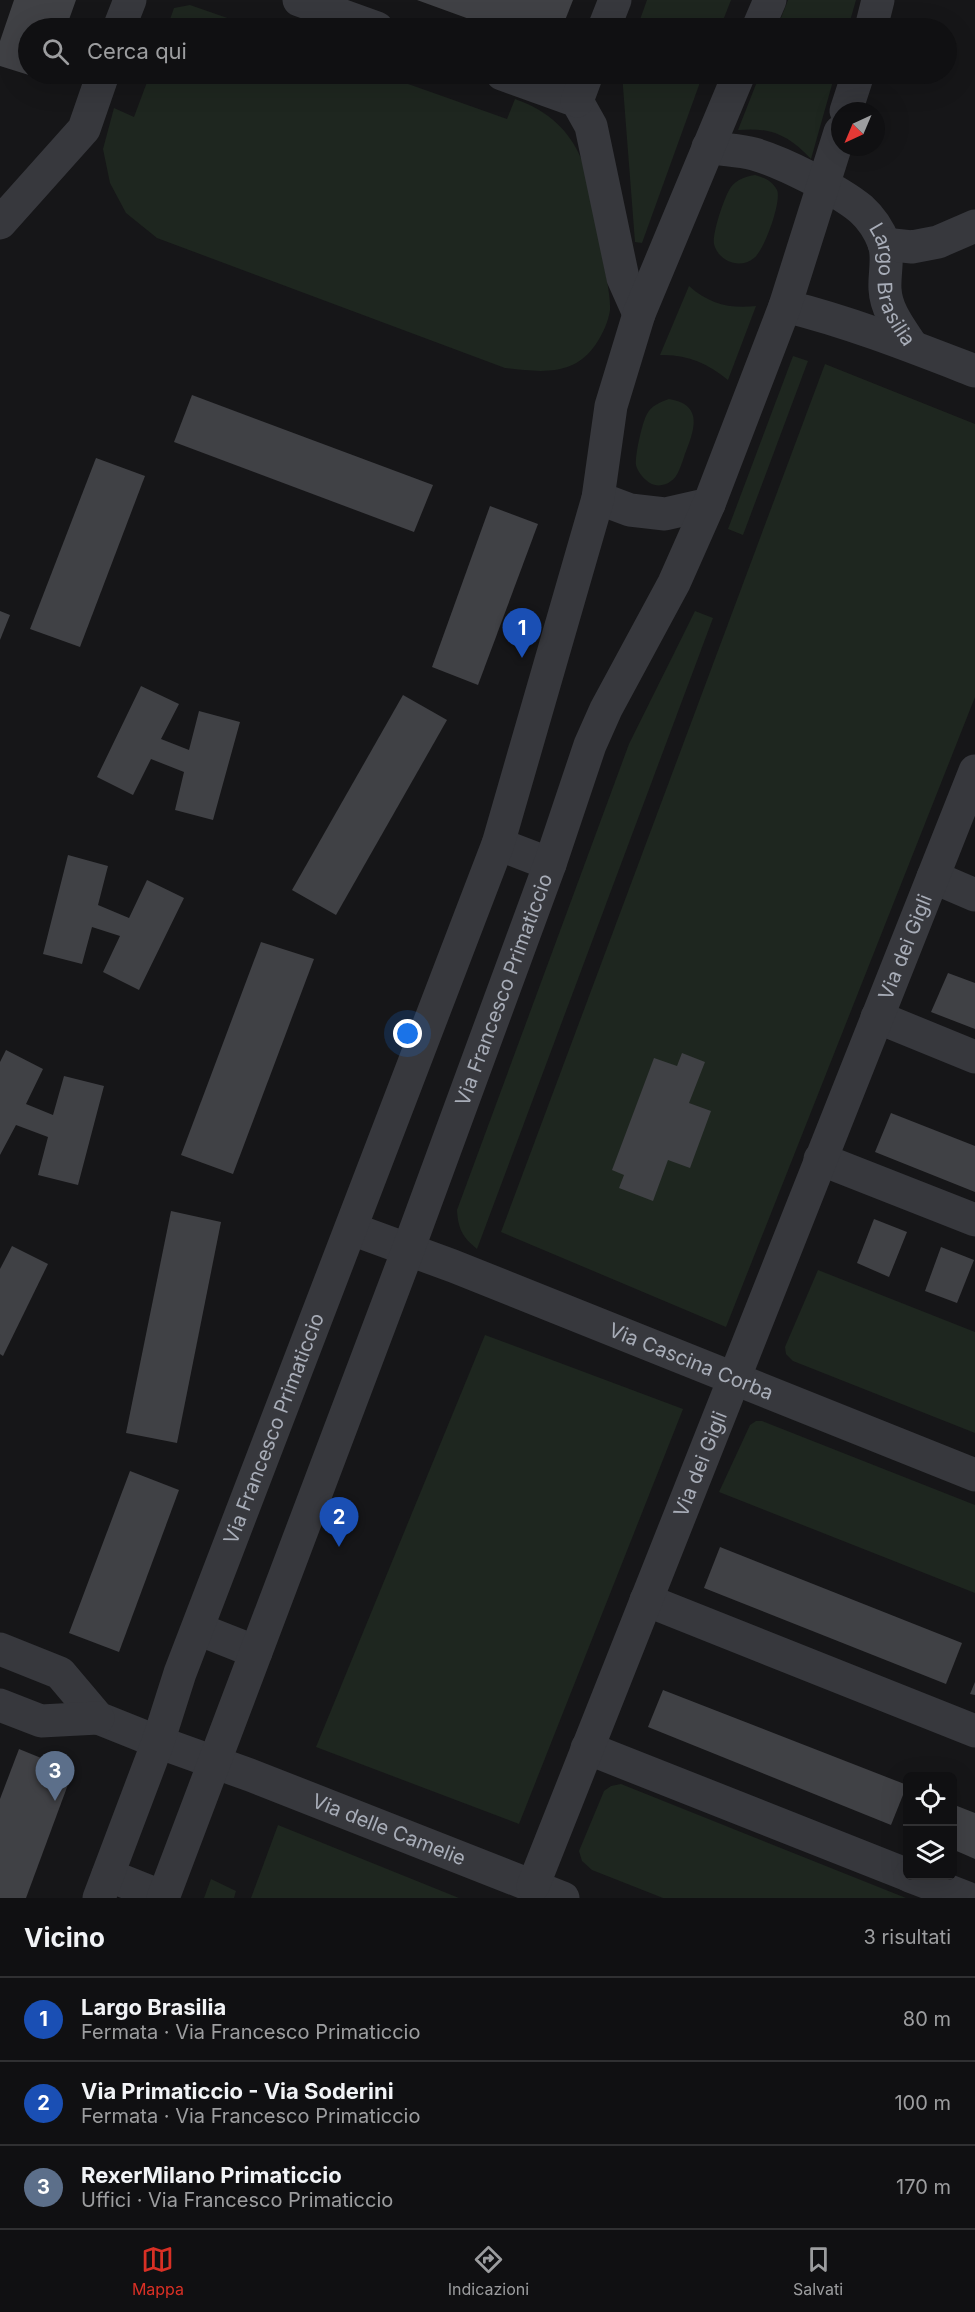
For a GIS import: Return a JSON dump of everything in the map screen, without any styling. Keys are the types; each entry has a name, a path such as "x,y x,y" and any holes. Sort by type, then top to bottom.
{"street":[{"path":"123,18 129,0"},
{"path":"298,0 349,18"},
{"path":"608,18 615,0"},
{"path":"762,18 770,0"},
{"path":"874,18 878,0"},
{"path":"0,223 84,129 100,84"},
{"path":"564,84 582,87 623,278 639,314"},
{"path":"735,84 639,314 611,406 598,498 630,510 665,514 709,504 785,306 832,156"},
{"path":"849,102 855,84"},
{"name":"Largo Brasilia","path":"708,147 754,154 823,185 861,209 876,226 884,244 887,263 886,302 912,346"},
{"path":"884,244 912,247 938,242 975,226"},
{"name":"Largo Brasilia","path":"785,306 818,314 912,346"},
{"path":"912,346 975,371"},
{"name":"Via Francesco Primaticcio","path":"598,498 498,844 180,1674 158,1742 104,1886 163,1897 408,1250 550,864 594,736 606,709 674,583 709,504"},
{"name":"Via dei Gigli","path":"548,1892 587,1748 975,771"},
{"name":"Via Francesco Primaticcio","path":"498,844 550,864"},
{"name":"Via dei Gigli","path":"933,877 975,894"},
{"name":"Via dei Gigli","path":"877,1017 975,1057"},
{"path":"820,1159 975,1220"},
{"path":"352,1229 408,1250"},
{"name":"Via Cascina Corba","path":"408,1250 975,1475"},
{"path":"646,1600 975,1731"},
{"path":"198,1629 256,1652"},
{"path":"0,1649 60,1673 98,1718"},
{"path":"0,1705 41,1721 98,1718 158,1742 215,1761"},
{"path":"587,1748 903,1873"},
{"name":"Via delle Camelie","path":"215,1761 548,1892"},
{"path":"922,1880 967,1898"}],"shaded area":[{"path":"647,0 731,0 724,18 641,18"},
{"path":"788,0 856,0 851,18 781,18"},
{"path":"190,5 227,18 170,18 174,8"},
{"path":"146,84 408,84 507,119 515,99 539,110 557,123 571,139 581,158 593,200 608,287 610,310 605,328 587,355 567,367 543,371 505,368 157,238 126,213 110,183 103,149 114,108 134,117"},
{"path":"623,84 699,84 642,243 635,242"},
{"path":"756,84 832,84 811,159 795,144 778,134 750,129 738,130"},
{"path":"755,175 768,180 777,190 775,215 758,254 748,262 730,262 720,255 714,244 717,223 731,187 742,178"},
{"path":"689,286 704,297 720,304 737,307 756,306 728,380 712,369 688,358 660,355"},
{"path":"793,356 808,361 743,535 728,529"},
{"path":"825,364 975,424 975,697 726,1327 501,1232"},
{"path":"669,399 681,402 688,407 694,421 693,430 676,477 665,484 655,485 644,479 637,469 638,447 643,424 649,411"},
{"path":"695,611 713,618 477,1249 462,1232 457,1210 629,744"},
{"path":"818,1270 975,1332 975,1433 793,1361 786,1354 785,1347"},
{"path":"485,1335 683,1409 519,1824 316,1747"},
{"path":"756,1421 762,1421 975,1505 975,1593 719,1492 750,1425"},
{"path":"621,1784 906,1898 663,1898 592,1870 582,1861 579,1851 604,1791 611,1786"},
{"path":"278,1825 459,1898 251,1898"},
{"path":"211,1879 236,1891 234,1898 204,1898"}],"building":[{"path":"14,0 76,0 70,18 18,18 18,72 0,66 0,41"},
{"path":"417,0 573,0 566,18 466,18"},
{"path":"192,395 433,485 414,532 174,442"},
{"path":"96,458 145,476 80,647 30,629"},
{"path":"490,506 538,524 478,685 432,667"},
{"path":"0,611 10,615 0,640"},
{"path":"141,686 179,704 161,739 189,750 199,711 240,722 213,820 175,810 184,772 151,759 133,795 97,777"},
{"path":"403,695 447,720 336,915 292,890"},
{"path":"68,855 108,866 98,905 129,918 147,880 184,898 139,990 103,972 120,936 92,927 82,964 43,954"},
{"path":"261,942 314,959 233,1174 181,1155"},
{"path":"948,973 975,983 975,1029 931,1012"},
{"path":"6,1050 43,1069 26,1104 53,1115 64,1076 104,1086 78,1185 38,1175 48,1137 16,1125 0,1155 0,1062"},
{"path":"682,1053 705,1062 689,1103 711,1111 690,1168 668,1160 653,1201 619,1188 624,1175 612,1170 654,1058 677,1066"},
{"path":"891,1113 975,1146 975,1192 875,1152"},
{"path":"171,1211 221,1222 177,1443 126,1433"},
{"path":"874,1219 907,1232 889,1277 857,1263"},
{"path":"12,1246 48,1264 3,1356 0,1354 0,1269"},
{"path":"941,1247 974,1260 957,1303 925,1291"},
{"path":"130,1471 179,1490 119,1652 69,1633"},
{"path":"720,1547 962,1643 946,1684 704,1588"},
{"path":"975,1682 975,1695 970,1694"},
{"path":"663,1690 903,1783 903,1795 891,1825 648,1727"},
{"path":"19,1749 73,1771 26,1898 0,1898 0,1799"},
{"path":"957,1806 975,1813 975,1859 957,1851"}],"place":[{"name":"Largo Brasilia","path":"522,658"},
{"name":"Via Primaticcio - Via Soderini","path":"339,1547"},
{"name":"RexerMilano Primaticcio","path":"55,1801"}]}
